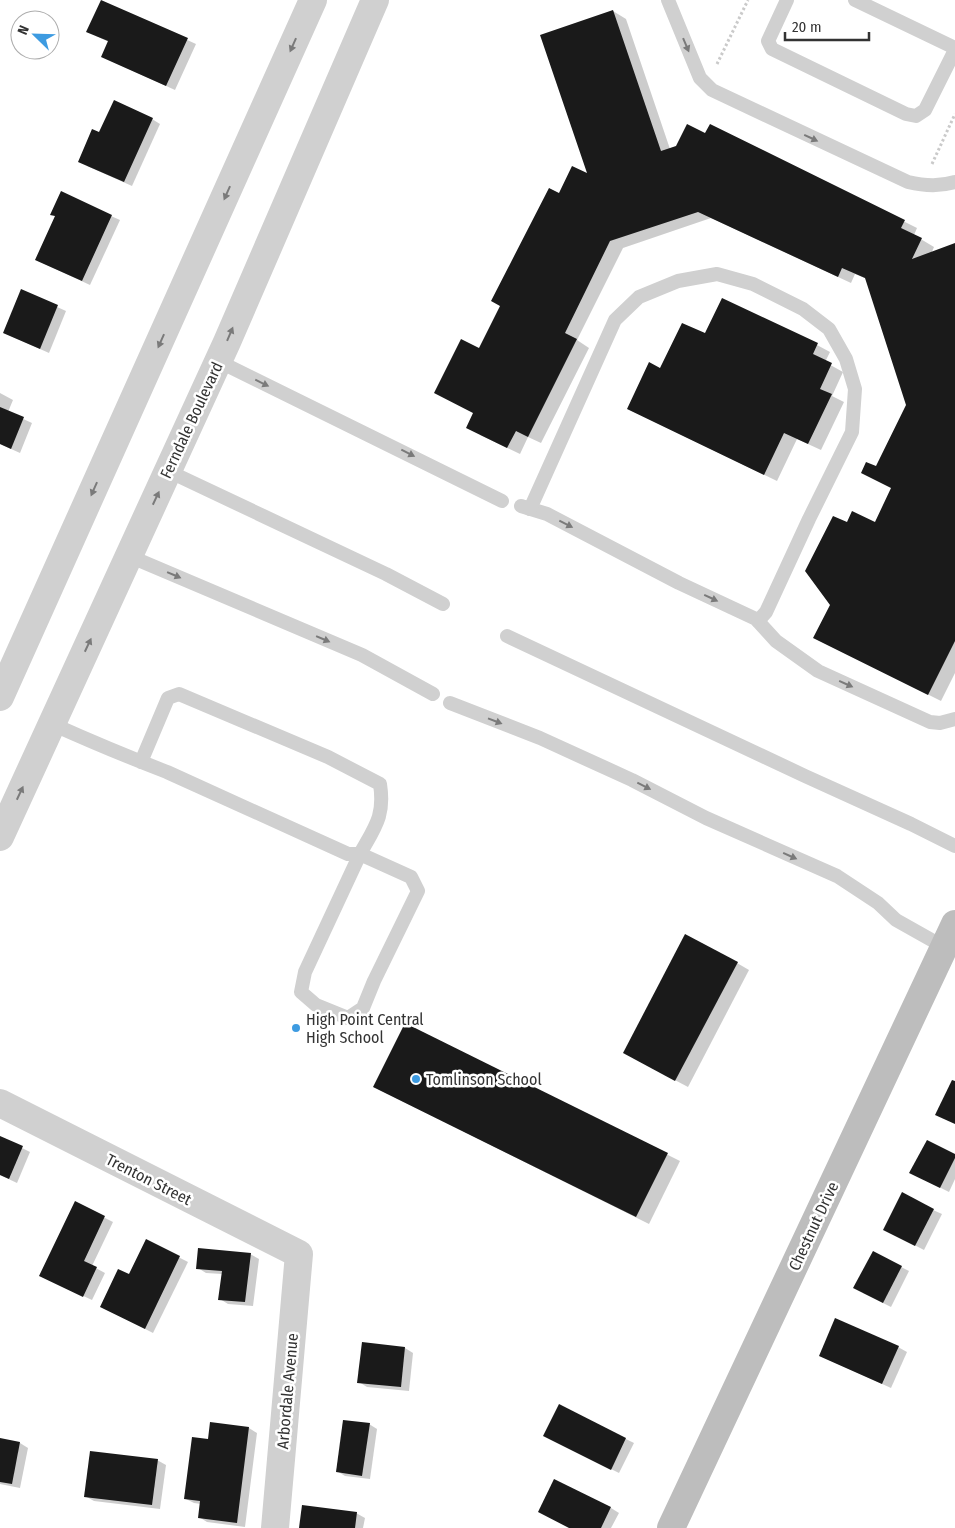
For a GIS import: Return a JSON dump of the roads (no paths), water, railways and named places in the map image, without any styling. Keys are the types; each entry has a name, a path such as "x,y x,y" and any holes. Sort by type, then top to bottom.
{"street":[{"path":"0,697 313,0"},
{"name":"Ferndale Boulevard","path":"0,837 218,360 375,0"},
{"name":"Chestnut Drive","path":"671,1528 950,936"},
{"name":"Trenton Street","path":"0,1103 299,1254"},
{"name":"Arbordale Avenue","path":"275,1528 299,1254"}],"lane":[{"path":"668,0 700,78 721,94 908,182 937,186 955,182"},
{"path":"787,0 768,41 772,49 906,114 916,116 925,110 955,49 855,0"},
{"path":"758,621 766,612 852,432 855,389 846,359 829,329 803,308 753,284 717,274 678,281 639,297 614,320 526,508 548,514 679,583 756,619 776,641 818,672 930,722 940,723 955,719"},
{"path":"218,360 502,501"},
{"path":"168,471 386,574 443,604"},
{"path":"129,556 362,655 433,694"},
{"path":"507,636 955,846"},
{"path":"52,724 348,854 360,854 412,876 418,891 374,981 363,1008 348,1018 316,1005 301,992 304,972 360,854 378,821 382,800 380,784 328,757 178,694 168,698 141,762"},
{"path":"450,703 548,742 632,780 706,818 836,876 878,903 896,920 950,936"}],"place":[{"name":"High Point Central High School","path":"296,1028"},
{"name":"Tomlinson School","path":"416,1079"}]}
